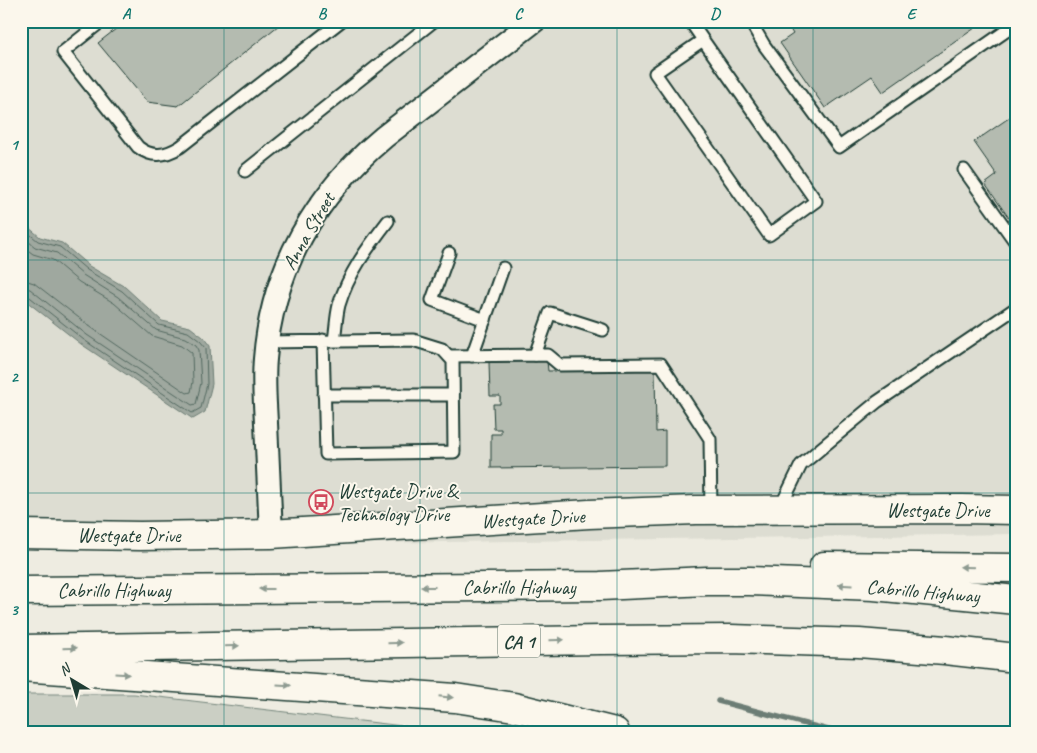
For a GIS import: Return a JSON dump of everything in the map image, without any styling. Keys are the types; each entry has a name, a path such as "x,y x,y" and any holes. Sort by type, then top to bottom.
{"main road":[{"name":"Westgate Drive","path":"21,534 140,536 271,534 589,514 711,510 1016,510"},
{"path":"600,586 646,572 676,568 804,566 1016,568"},
{"name":"Cabrillo Highway","path":"21,591 600,586 707,581 759,581 883,587 1016,600"},
{"name":"CA 1","path":"21,649 730,639 859,643 1016,658"},
{"path":"21,668 455,698 514,707 615,732"}],"street":[{"name":"Anna Street","path":"271,534 264,386 266,342 275,302 290,257 312,217 341,177 360,157 534,21"}],"lane":[{"path":"102,21 64,52 138,147 144,152 161,155 180,147 341,21"},
{"path":"245,172 434,21"},
{"path":"690,21 816,201 769,235 655,73 703,40"},
{"path":"750,21 764,45 839,147 1016,24"},
{"path":"964,170 1016,243"},
{"path":"266,342 329,340 413,340 442,349 453,361 454,452 326,454 324,395 329,340 344,291 362,257 388,222"},
{"path":"449,253 432,300 485,320"},
{"path":"472,356 503,268"},
{"path":"779,510 801,465 877,402 1016,308"},
{"path":"535,355 550,313 603,330"},
{"path":"449,356 548,355 560,365 661,364 710,439 711,510"},
{"path":"324,395 453,395"}],"shaded area":[{"path":"21,21 1016,21 1016,534 21,547"},
{"path":"21,694 134,694 453,732 21,732"}],"water":[{"path":"21,221 40,237 62,243 89,266 125,287 162,321 190,327 203,337 210,346 212,384 205,412 193,419 81,344 21,297"}],"building":[{"path":"126,21 284,21 178,106 147,102 98,43"},
{"path":"785,21 985,21 883,92 872,76 825,108 780,43 793,34"},
{"path":"1016,113 1016,228 985,184 997,175 974,142"},
{"path":"547,361 548,371 655,370 656,432 665,431 665,466 491,468 491,434 501,434 501,429 494,429 493,404 500,404 500,396 490,396 489,362"}],"waterway":[{"path":"718,701 836,732"}],"place":[{"name":"Westgate Drive & Technology Drive","path":"321,502"}]}
